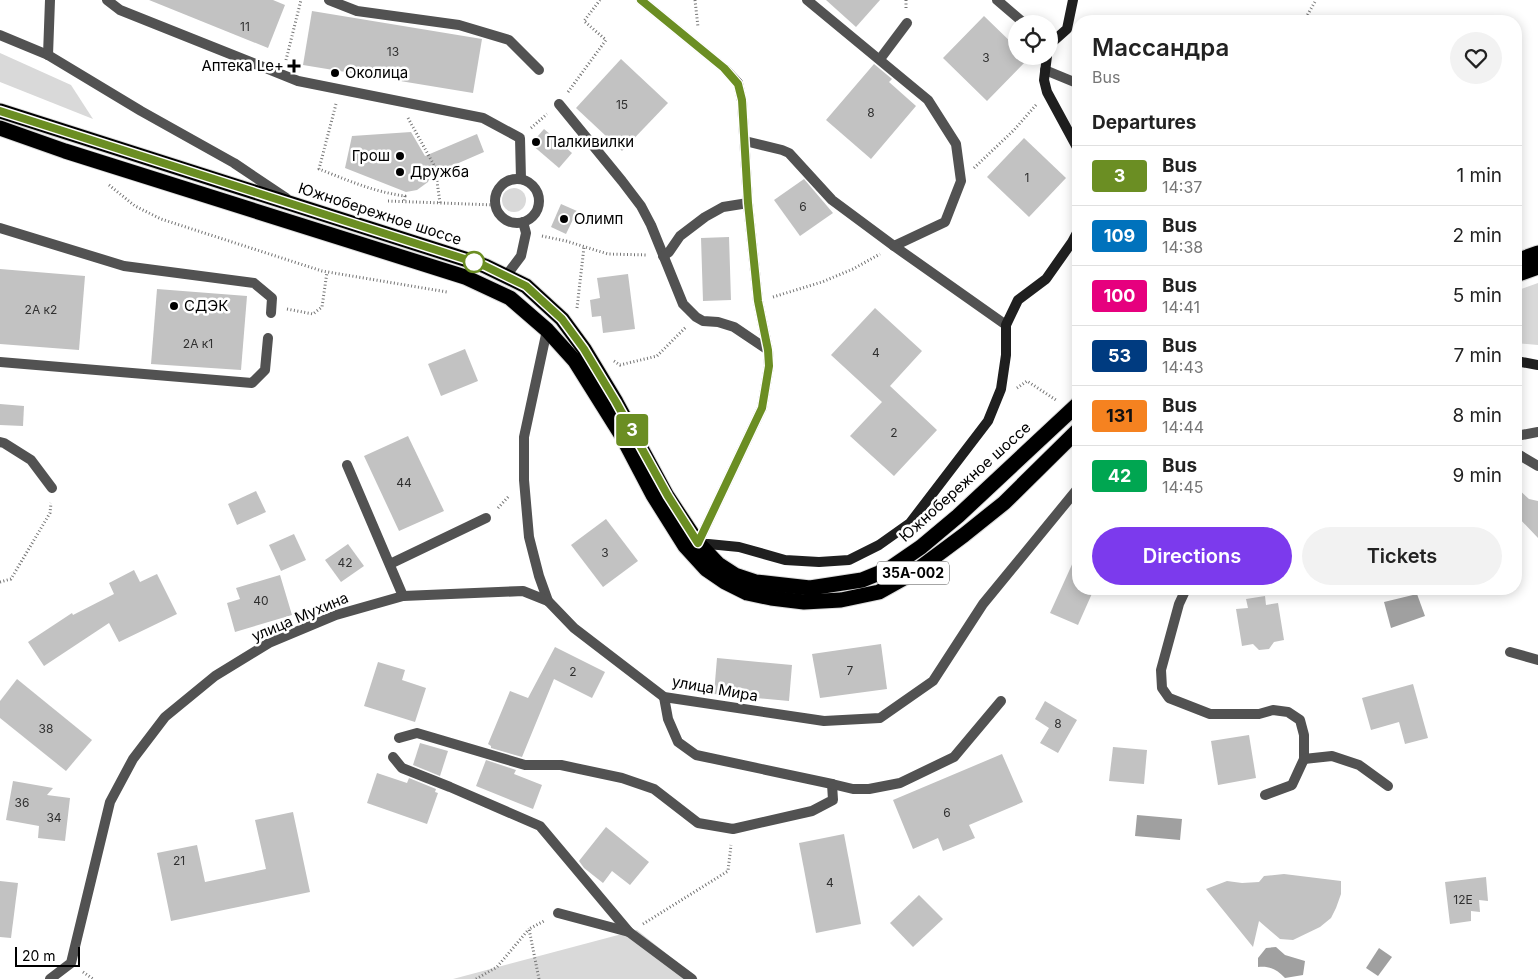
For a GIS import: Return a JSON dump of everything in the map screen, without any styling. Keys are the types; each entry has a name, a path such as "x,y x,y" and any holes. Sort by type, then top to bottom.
{"highway":[{"name":"Южнобережное шоссе","path":"0,111 474,262 526,286 562,319 584,349 668,496 698,543 718,564 734,575 756,582 810,588 862,580 889,569 921,547 990,487 1072,410"},
{"name":"35А-002","path":"0,128 465,277 510,298 547,330 575,361 622,436 653,495 685,546 706,569 725,582 747,593 804,602 841,600 879,592 912,573 971,530 1004,503 1044,461 1072,435"},
{"path":"1522,259 1538,253"},
{"path":"1522,273 1538,266"}],"main road":[{"path":"641,0 724,68 738,84 742,100 748,203 758,301 768,350 769,366 762,408 698,543 739,547 785,560 819,562 849,560 879,545 910,523 988,421 1001,389 1006,355 1006,325 1018,300 1046,278 1072,242"},
{"path":"1058,37 1067,29 1073,0"},
{"path":"1046,65 1044,80 1047,92 1072,138"},
{"path":"1522,363 1538,365"}],"street":[{"path":"48,55 50,0"},
{"path":"107,0 120,10 298,81 483,118 520,138 521,179"},
{"path":"328,0 357,11 459,24 510,40 539,70"},
{"path":"807,0 928,100 956,144 961,181 945,222 894,246"},
{"path":"997,0 1014,15"},
{"path":"880,59 907,23"},
{"path":"0,34 48,55 141,111 234,163 300,207"},
{"path":"1045,70 1072,81"},
{"path":"559,104 641,206 651,225 683,304 696,318 734,327 768,350"},
{"path":"745,141 789,153 832,200 1006,325"},
{"path":"521,179 533,186 539,200 534,214 522,222 515,223 502,218 495,205 494,198 496,191 501,185 507,181 521,179"},
{"path":"663,256 669,252 680,236 705,217 723,207 748,203"},
{"path":"506,276 521,256 526,234 522,222"},
{"path":"0,228 124,266 254,283 272,298 271,309"},
{"name":"улица Мира","path":"547,330 524,437 524,480 529,537 539,576 548,601 574,628 664,697 824,721 880,718 933,681 983,604 1072,496"},
{"path":"0,362 252,383 265,370 268,338"},
{"path":"1522,435 1538,432"},
{"path":"0,442 31,460 52,488"},
{"path":"1522,457 1538,466"},
{"path":"347,465 403,596"},
{"path":"390,564 486,518"},
{"name":"улица Мухина","path":"50,979 70,963 110,802 133,759 165,717 215,676 269,644 336,615 403,596 523,590 548,601"},
{"path":"1183,595 1179,604 1162,670 1162,688 1169,698 1210,714 1259,714 1273,710 1288,712 1300,720 1304,735 1304,759 1292,785 1265,795"},
{"path":"1510,652 1538,660"},
{"path":"664,697 668,719 678,742 696,755 853,789 868,789 900,784 954,757 1001,701"},
{"path":"399,738 418,733 524,765 560,765 622,778 654,789 698,823 733,829 812,811 833,800 832,784"},
{"path":"1304,759 1332,756 1359,764 1388,786"},
{"path":"393,757 402,768 540,826 630,932 692,979"},
{"path":"558,913 630,932"}],"path":[{"path":"282,74 301,0"},
{"path":"520,138 559,104 606,40 584,21 600,0"},
{"path":"1307,15 1316,0"},
{"path":"340,89 319,169 367,188 405,196 404,202"},
{"path":"961,181 1014,130 1047,92"},
{"path":"396,100 435,167 440,203"},
{"path":"107,183 136,206 161,219 326,272 456,294"},
{"path":"388,201 495,205"},
{"path":"526,234 566,241 608,254 663,256"},
{"path":"758,301 822,282 853,269 894,246"},
{"path":"580,315 577,308 584,247"},
{"path":"271,309 313,314 322,307 326,272"},
{"path":"613,360 620,365 657,356 696,318"},
{"path":"1027,382 1061,404"},
{"path":"486,518 524,480"},
{"path":"0,582 11,579 50,513 52,488"},
{"path":"630,932 728,871 733,829"},
{"path":"476,979 497,967 529,928 558,913"},
{"path":"529,928 539,979"}],"shaded area":[{"path":"0,53 71,85 93,119 0,82"},
{"path":"514,188 523,191 526,200 523,209 514,212 505,209 502,200 505,191"},
{"path":"1538,283 1538,345 1522,344 1522,289"},
{"path":"1417,595 1425,616 1391,628 1384,602"},
{"path":"1137,815 1182,819 1180,840 1135,836"},
{"path":"637,930 698,979 453,979"},
{"path":"1276,947 1285,955 1305,961 1303,975 1285,978 1273,969 1258,967 1258,958 1266,948"},
{"path":"1379,948 1392,957 1378,976 1366,968"}],"building":[{"path":"149,0 273,0 285,5 268,48"},
{"path":"826,0 880,0 856,27"},
{"path":"312,11 482,39 473,93 303,65"},
{"path":"984,16 1008,39 1008,65 1022,65 987,101 943,58"},
{"path":"621,59 668,103 622,151 576,108"},
{"path":"874,64 892,79 889,82 916,106 871,159 826,120"},
{"path":"544,129 572,153 559,168 531,144"},
{"path":"411,132 425,156 477,134 484,152 431,175 428,182 417,190 406,192 345,168 352,136"},
{"path":"1024,138 1066,178 1029,217 987,177"},
{"path":"804,179 833,213 800,236 774,200"},
{"name":"Олимп","path":"561,204 577,211 566,234 551,227"},
{"path":"729,237 731,300 703,301 701,238"},
{"path":"0,269 85,276 79,350 0,344"},
{"path":"628,274 635,329 603,333 601,316 592,317 590,300 600,298 597,278"},
{"path":"157,289 247,296 241,370 151,364"},
{"path":"875,308 922,351 890,386 937,430 894,476 850,436 882,402 831,355"},
{"path":"465,349 478,381 441,396 428,364"},
{"path":"0,404 24,406 23,426 0,425"},
{"path":"408,436 444,511 399,531 364,456"},
{"path":"256,491 266,512 237,525 228,504"},
{"path":"1522,493 1529,499 1538,501 1538,538 1522,521"},
{"path":"606,519 638,561 603,587 571,545"},
{"path":"294,534 306,560 281,571 269,545"},
{"path":"348,544 364,566 341,582 325,560"},
{"path":"1072,564 1072,595 1091,595 1078,625 1050,613"},
{"path":"134,570 140,582 157,574 177,614 119,642 109,623 44,666 28,642 72,613 73,615 114,594 109,583"},
{"path":"280,575 292,615 235,632 227,603 240,599 236,588"},
{"path":"1265,596 1266,605 1278,603 1284,640 1274,642 1269,649 1259,650 1253,644 1242,646 1236,609 1248,608 1246,599"},
{"path":"881,644 887,689 820,698 812,654"},
{"path":"555,647 605,672 592,698 554,679 522,757 491,748 488,744 510,691 528,698"},
{"path":"717,658 792,665 789,701 714,694"},
{"path":"378,662 405,670 402,680 426,688 415,722 364,706"},
{"path":"17,679 92,740 66,771 0,718 0,701"},
{"path":"1413,684 1428,738 1405,744 1399,722 1371,730 1362,698"},
{"path":"1045,701 1077,720 1058,753 1040,743 1049,728 1035,719"},
{"path":"1249,735 1256,778 1218,785 1211,741"},
{"path":"420,743 448,751 440,776 413,765"},
{"path":"1113,747 1147,750 1144,784 1109,781"},
{"path":"1002,754 1023,802 969,825 975,838 943,851 938,838 913,849 893,800"},
{"path":"486,760 516,770 514,774 542,785 533,809 476,786"},
{"path":"377,773 407,783 409,778 436,789 435,792 438,793 427,824 367,803"},
{"path":"13,781 53,788 47,795 70,798 65,841 38,838 39,826 6,820"},
{"path":"293,812 310,892 171,921 157,853 197,845 205,882 266,869 255,820"},
{"path":"606,827 649,862 630,885 612,871 603,883 584,868 579,861"},
{"path":"844,834 861,924 816,933 799,843"},
{"path":"1284,874 1341,881 1341,894 1331,918 1320,927 1293,940 1280,939 1259,921 1253,947 1206,889 1227,881 1242,883 1259,882 1264,876"},
{"path":"1486,877 1488,901 1479,900 1480,912 1471,911 1471,921 1450,924 1445,882"},
{"path":"0,881 18,883 11,938 0,937"},
{"path":"919,895 943,919 913,947 890,923"}],"bus line":[{"name":"3","path":"0,111 474,262 526,286 562,319 584,349 668,496 698,543 762,408 769,366 768,350 758,301 748,203 742,100 738,84 724,68 641,0"}],"place":[{"name":"Аптека Le+","path":"294,66"},
{"name":"Околица","path":"335,73"},
{"name":"Палкивилки","path":"536,142"},
{"name":"Грош","path":"400,156"},
{"name":"Дружба","path":"400,172"},
{"name":"Олимп","path":"564,219"},
{"name":"СДЭК","path":"174,306"}]}
